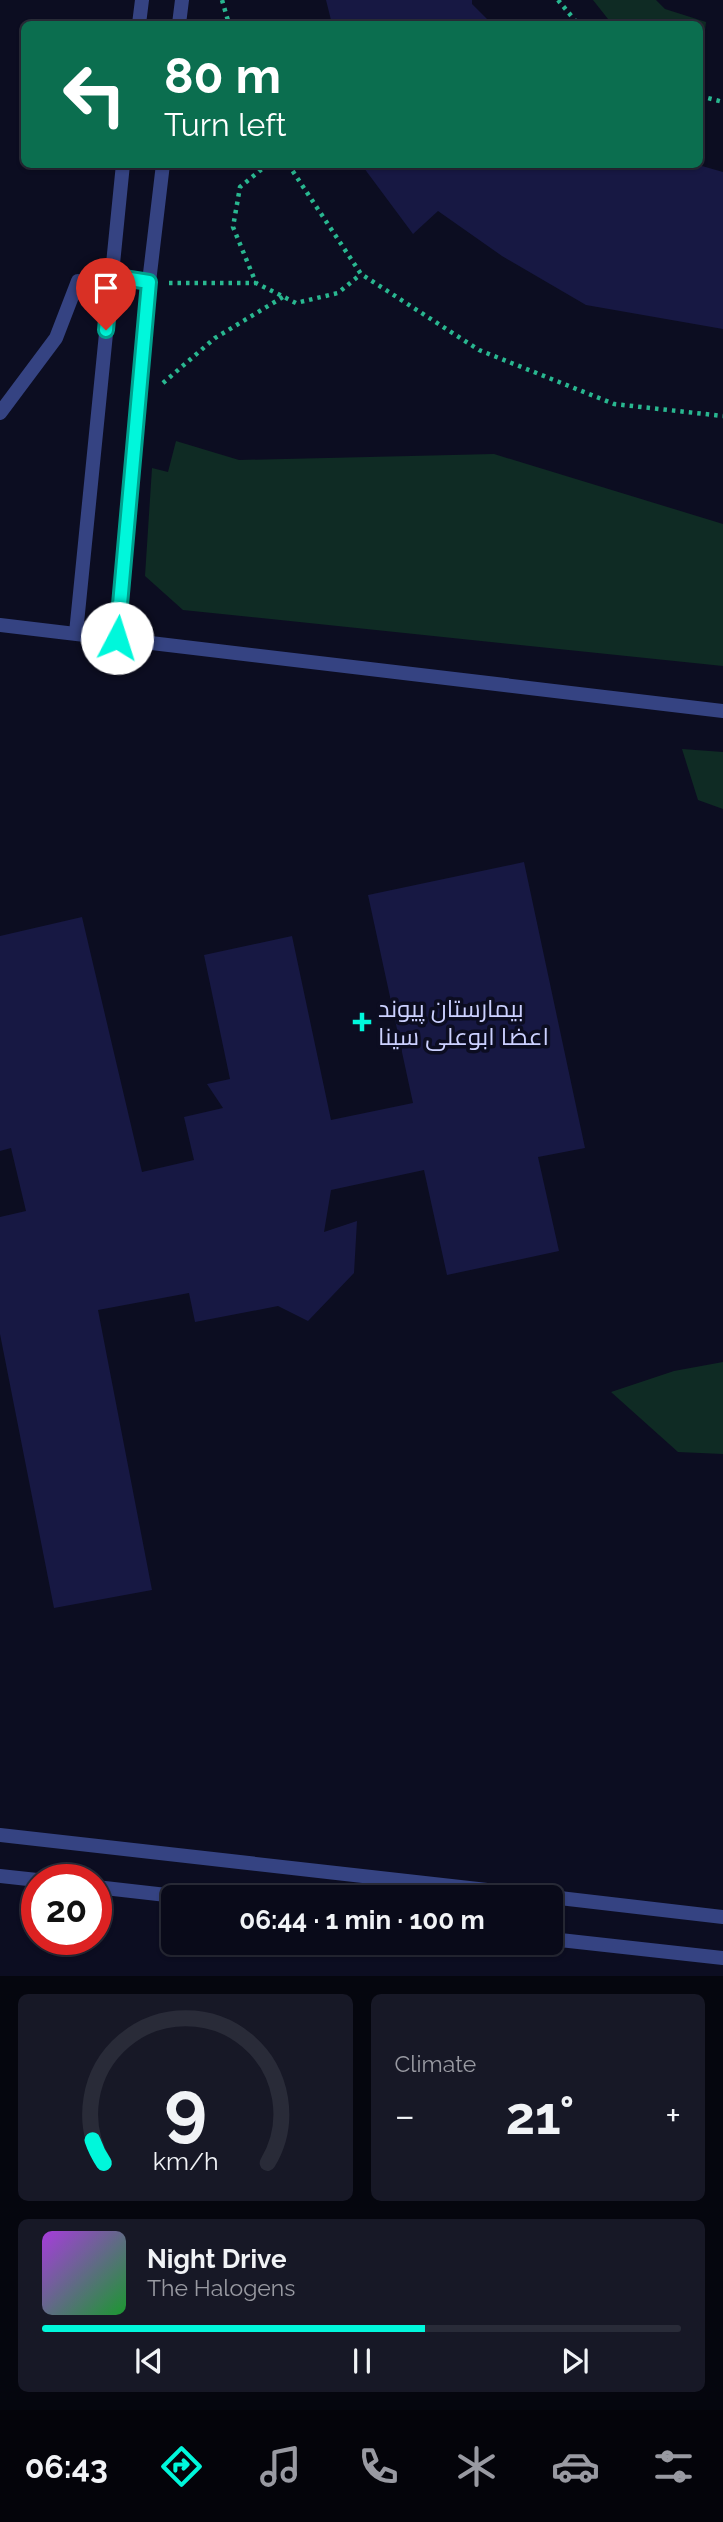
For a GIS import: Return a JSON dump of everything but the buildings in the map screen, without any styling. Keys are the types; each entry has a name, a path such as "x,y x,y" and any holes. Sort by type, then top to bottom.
{"lane":[{"path":"139,21 142,0"},
{"path":"179,21 182,0"},
{"path":"76,633 123,168"},
{"path":"117,638 149,282 163,168"},
{"path":"111,276 149,282"},
{"path":"0,413 56,338 78,281"},
{"path":"0,625 723,711"},
{"path":"0,1835 444,1885"},
{"path":"0,1876 21,1878"},
{"path":"112,1889 161,1894"},
{"path":"563,1899 723,1917"},
{"path":"563,1940 723,1958"}],"path":[{"path":"222,0 228,21"},
{"path":"558,0 576,21"},
{"path":"703,97 723,102"},
{"path":"256,283 233,227 240,187 263,168"},
{"path":"291,168 361,274 479,350 614,404 723,416"},
{"path":"149,282 256,283 296,303 338,293 361,274"},
{"path":"138,404 215,338 284,296"}],"green space":[{"path":"593,0 656,0 665,9 703,21 611,21"},
{"path":"703,21 706,22 703,47"},
{"path":"176,441 239,460 494,454 723,524 723,666 183,610 145,576 152,468 168,472"},
{"path":"682,749 723,752 723,809 698,800"},
{"path":"723,1362 723,1454 678,1452 611,1392 674,1371"}],"place":[{"name":"بیمارستان پیوند اعضا ابوعلی سینا","path":"362,1022"}],"route":[{"path":"106,330 111,276 149,282 117,638"}]}
